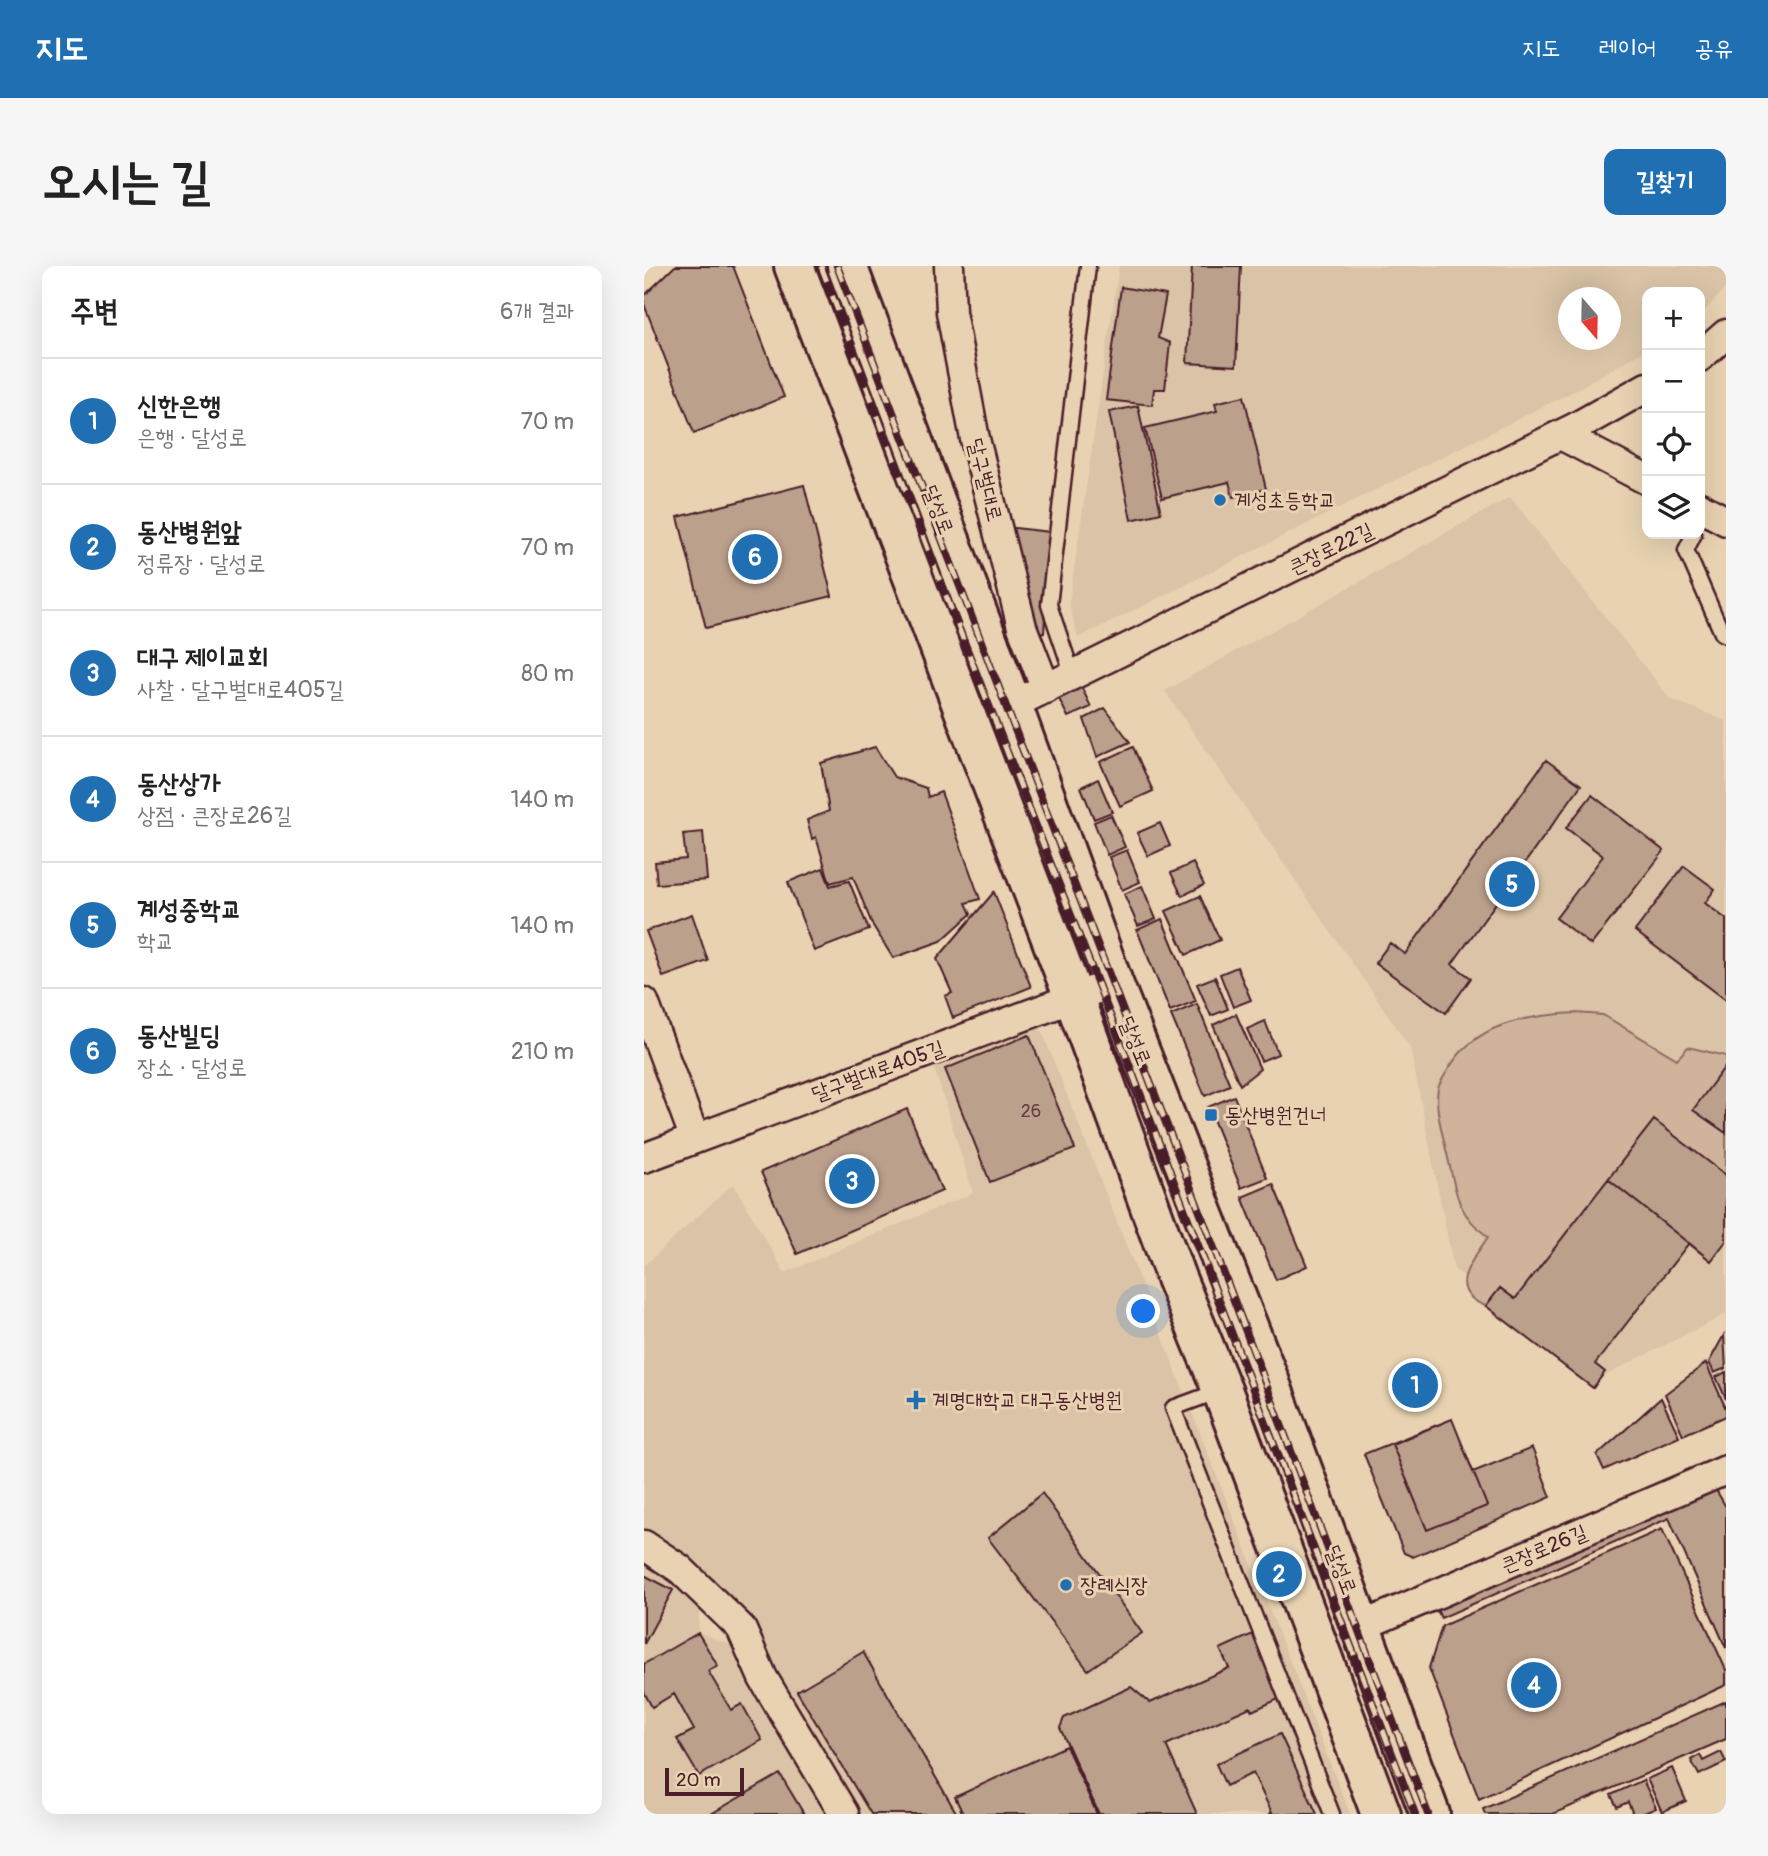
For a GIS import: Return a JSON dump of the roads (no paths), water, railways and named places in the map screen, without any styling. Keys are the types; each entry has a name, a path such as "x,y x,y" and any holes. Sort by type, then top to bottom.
{"main road":[{"path":"794,266 1074,998 1176,1278 1222,1390 1381,1814"},
{"name":"달성로","path":"847,266 1012,705 1112,983 1264,1367 1430,1814"}],"street":[{"name":"달구벌대로","path":"949,266 951,312 975,439 1022,627 1046,689"},
{"path":"1705,353 1726,334"},
{"name":"큰장로22길","path":"1012,705 1561,435 1642,390"},
{"path":"1561,435 1642,477"},
{"name":"달구벌대로405길","path":"644,1158 1112,983"},
{"path":"644,1002 695,1139"},
{"name":"큰장로26길","path":"1362,1626 1726,1470"},
{"path":"644,1545 680,1569 741,1628 763,1678 845,1814"}],"lane":[{"path":"1073,676 1049,605 1088,266"},
{"path":"1711,519 1686,550 1722,633 1726,635"},
{"path":"1222,1390 1173,1408 1332,1814"}],"railway":[{"path":"821,266 1415,1814"},
{"path":"837,266 1428,1814"}],"place":[{"name":"계성초등학교","path":"1220,500"},
{"name":"동산빌딩","path":"755,557"},
{"name":"계성중학교","path":"1512,884"},
{"name":"동산병원건너","path":"1211,1115"},
{"name":"대구 제이교회","path":"852,1181"},
{"name":"신한은행","path":"1415,1385"},
{"name":"계명대학교 대구동산병원","path":"916,1400"},
{"name":"동산병원앞","path":"1279,1574"},
{"name":"장례식장","path":"1066,1585"},
{"name":"동산상가","path":"1534,1685"}]}
